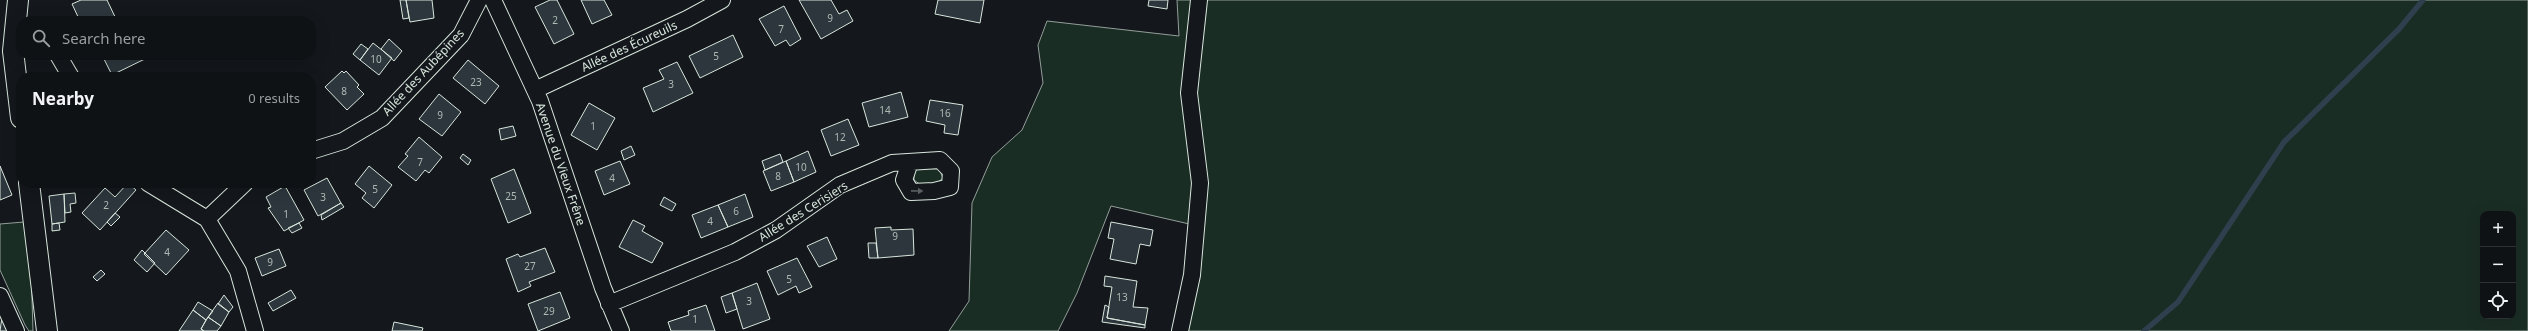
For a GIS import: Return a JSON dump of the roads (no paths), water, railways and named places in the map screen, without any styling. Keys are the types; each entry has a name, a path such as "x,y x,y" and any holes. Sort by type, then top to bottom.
{"street":[{"name":"Allée des Aubépines","path":"316,149 343,141 382,118 461,35 479,0"},
{"name":"Avenue du Vieux Frêne","path":"493,0 535,90 610,304 621,331"},
{"name":"Allée des Écureuils","path":"535,90 687,19 722,0"},
{"path":"1180,331 1192,275 1200,183 1189,94 1199,0"},
{"path":"16,32 13,52 16,77"},
{"path":"61,60 68,72"},
{"name":"Allée des Cerisiers","path":"610,304 735,252 776,230 840,185 892,164 910,162"},
{"path":"30,188 47,331"},
{"path":"156,188 207,219 238,271 255,331"},
{"path":"207,219 240,188"},
{"path":"0,296 16,331"}],"waterway":[{"path":"2144,331 2178,302 2284,142 2399,29 2423,0"}]}
